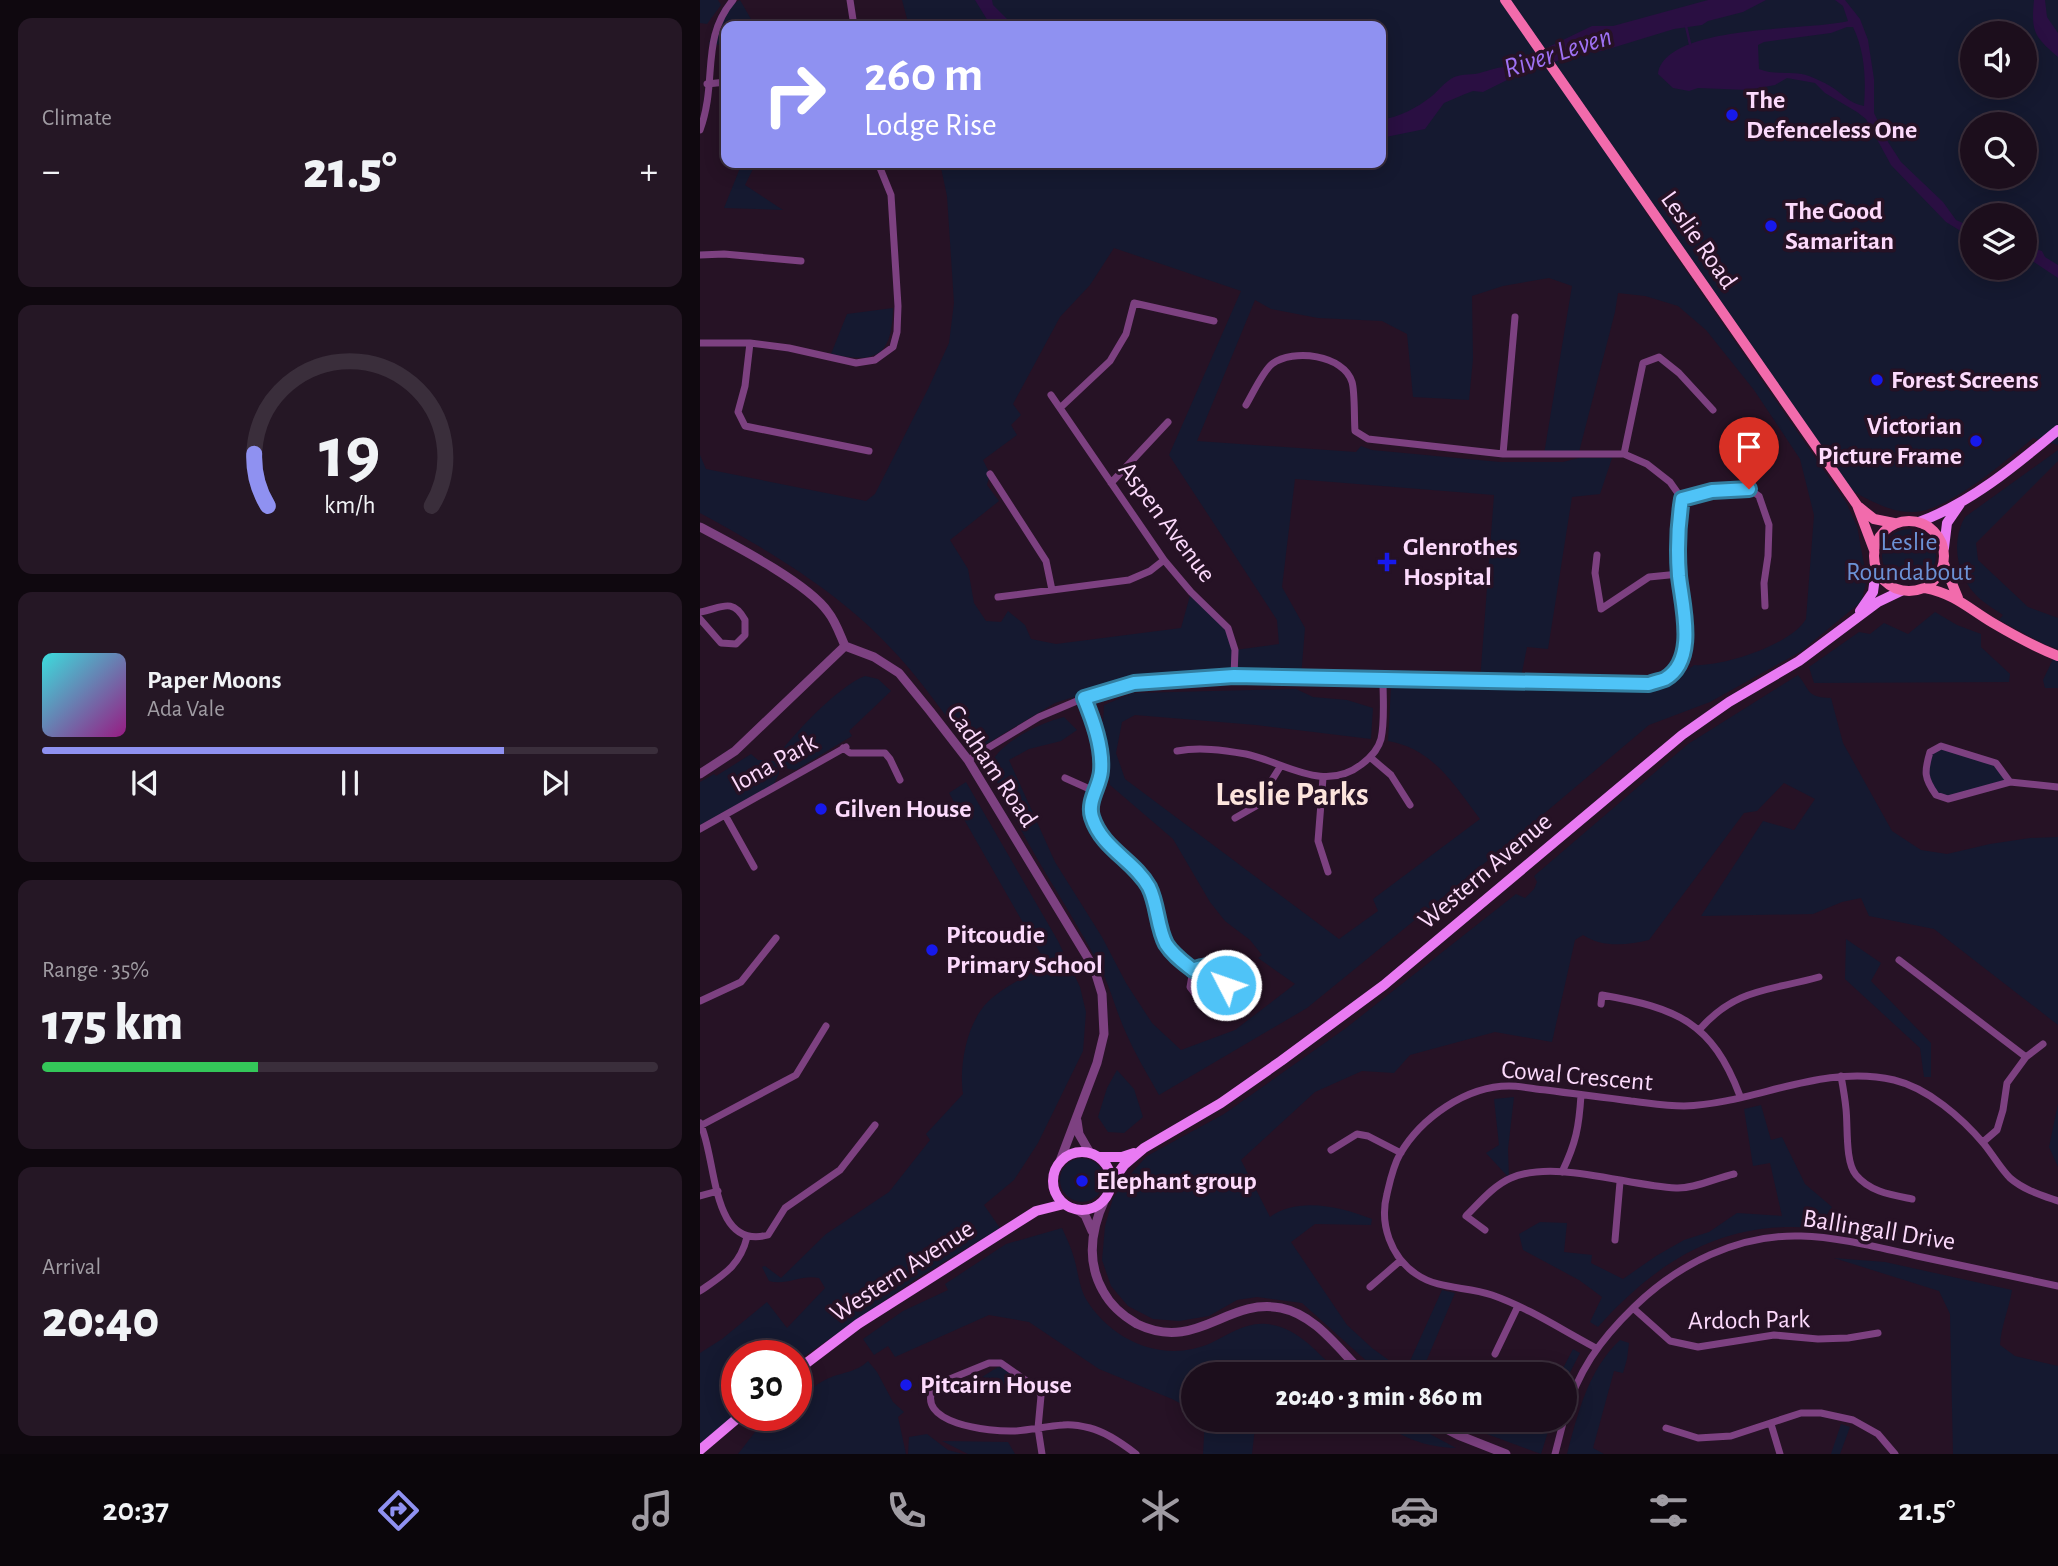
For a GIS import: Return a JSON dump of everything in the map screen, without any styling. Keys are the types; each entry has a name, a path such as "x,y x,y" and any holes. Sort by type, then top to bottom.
{"main road":[{"name":"Leslie Road","path":"1505,0 1857,505"},
{"path":"1874,550 1877,539 1894,523 1919,522 1962,502 2018,463 2058,430"},
{"path":"1876,570 1882,579 1901,591 1925,588 1940,574 1944,564 1947,523 1962,502"},
{"path":"1857,505 1874,519 1894,523"},
{"path":"1857,505 1874,550 1876,570 1873,592 1857,617"},
{"path":"1919,522 1935,532 1944,548"},
{"path":"1944,564 1958,598"},
{"path":"1925,588 1958,598 2029,645 2058,656"},
{"name":"Western Avenue","path":"1137,1152 1221,1102 1334,1023 1433,945 1682,735 1729,702 1799,661 1857,617 1901,591"},
{"path":"1137,1152 1118,1172 1105,1199 1088,1209 1078,1210 1058,1198 1052,1183 1060,1161 1074,1153 1122,1157 1137,1152"},
{"path":"1094,1155 1108,1168 1111,1183"},
{"name":"Western Avenue","path":"1036,1211 1052,1183"},
{"name":"Western Avenue","path":"812,1359 858,1324 1036,1211 1064,1204"},
{"path":"700,1450 722,1431"}],"street":[{"path":"700,130 706,102 707,33 722,10 733,0"},
{"path":"850,0 853,21"},
{"path":"707,84 721,83"},
{"path":"700,343 750,343 856,363 876,360 893,347 897,332 898,306 891,195 880,168"},
{"path":"700,255 724,254 801,261"},
{"path":"1060,408 1110,361 1126,334 1134,303 1214,321"},
{"path":"1503,454 1515,317"},
{"path":"750,343 745,386 738,412 745,426 869,451"},
{"path":"968,760 1039,717 1084,698 1134,683 1234,676 1649,684 1666,678 1682,659 1686,634 1679,574 1678,522 1682,499 1670,482 1647,464 1624,454 1503,454 1368,439 1355,431 1352,382 1343,366 1325,358 1293,356 1272,364 1246,405"},
{"path":"1624,454 1643,363 1659,357 1679,373 1713,410"},
{"name":"Aspen Avenue","path":"1051,396 1164,560 1191,592 1228,628 1235,650 1234,676"},
{"path":"1111,483 1168,422"},
{"path":"990,474 1046,561 1052,590"},
{"path":"1682,499 1712,491 1749,489 1759,496 1769,525 1769,556 1764,583 1765,606"},
{"path":"700,527 809,593 828,611 845,646 734,751 700,774"},
{"path":"1597,555 1595,573 1601,609 1649,577 1679,574"},
{"path":"998,597 1129,580 1150,571 1164,560"},
{"path":"700,612 723,606 734,607 745,620 745,635 736,644 726,645 717,640 700,619"},
{"name":"Cadham Road","path":"845,646 874,657 898,673 968,760 1090,961 1102,994 1104,1034 1097,1063 1060,1161"},
{"path":"1177,751 1197,747 1249,755 1280,767 1323,778 1352,772 1371,758 1381,740 1383,680"},
{"path":"1084,698 1094,727 1101,773 1094,791 1091,815 1102,839 1148,886 1157,907 1166,942 1178,958 1193,970"},
{"path":"2010,782 1996,763 1941,746 1930,752 1926,765 1926,780 1936,795 1948,799 2010,782 2058,787"},
{"name":"Iona Park","path":"700,829 845,748 848,752 885,753 900,780"},
{"path":"1371,758 1391,775 1410,805"},
{"path":"1235,818 1256,806 1280,767"},
{"path":"1065,778 1094,791"},
{"path":"1323,778 1318,841 1328,872"},
{"name":"Iona Park","path":"725,815 754,867"},
{"path":"700,1001 741,982 776,938"},
{"path":"1899,960 2026,1057"},
{"path":"1208,966 1222,971 1226,978 1223,994 1216,1000 1200,1000 1191,987 1193,970 1208,966"},
{"path":"1700,1029 1727,1003 1751,993 1819,977"},
{"path":"1603,995 1648,1003 1673,1013 1700,1029 1730,1070 1740,1096"},
{"path":"826,1026 796,1075 701,1124 724,1215 735,1231 747,1237 768,1235 785,1208 840,1170 875,1125"},
{"path":"1983,1142 1997,1130 2004,1110 2007,1083 2026,1057 2043,1045"},
{"path":"1841,1076 1849,1154 1854,1174 1869,1186 1884,1193 1912,1199"},
{"name":"Cowal Crescent","path":"1400,1261 1384,1227 1384,1204 1401,1153 1427,1121 1450,1105 1480,1090 1508,1086 1670,1106 1700,1106 1841,1076 1896,1080 1924,1092 1956,1117 1983,1142 2010,1178 2032,1192 2058,1201"},
{"path":"1562,1172 1574,1147 1581,1094"},
{"path":"1077,1119 1079,1134 1094,1155"},
{"path":"1331,1150 1357,1135 1368,1136 1401,1153"},
{"path":"1485,1230 1466,1216 1509,1178 1535,1171 1562,1172 1679,1188 1734,1174"},
{"path":"1615,1240 1620,1182"},
{"path":"700,1196 718,1191"},
{"path":"1105,1199 1096,1217 1093,1267 1102,1291 1119,1311 1140,1325 1180,1333 1209,1326 1240,1310 1267,1306 1309,1318 1351,1362"},
{"path":"1078,1210 1089,1221 1093,1237"},
{"name":"Ballingall Drive","path":"1577,1382 1581,1371 1610,1330 1652,1289 1679,1270 1712,1254 1747,1242 1788,1236 1844,1241 2058,1286"},
{"path":"700,1291 733,1267 743,1253 747,1237"},
{"path":"1370,1287 1400,1261 1417,1275 1437,1285 1490,1295 1597,1348"},
{"path":"1495,1353 1518,1307"},
{"name":"Ardoch Park","path":"1633,1308 1670,1341 1698,1348 1774,1335 1818,1339 1878,1333"},
{"path":"1042,1454 1038,1429 1041,1396 1038,1389 1000,1363 989,1363 935,1385 930,1393 933,1409 949,1422 1013,1431 1038,1429 1065,1424 1092,1428 1122,1443 1136,1454"},
{"path":"1667,1428 1698,1438 1731,1436 1801,1413 1821,1413 1853,1420 1878,1434 1895,1454"},
{"path":"1771,1424 1780,1454"},
{"path":"1452,1432 1506,1454"},
{"name":"Ballingall Drive","path":"1555,1454 1561,1432"}],"green space":[{"path":"700,0 718,0 721,5 707,24 700,23"},
{"path":"740,0 752,21 721,21 721,45 709,44 720,18"},
{"path":"902,0 2058,0 2058,445 2033,438 1976,483 1927,510 1897,510 1880,505 1851,490 1651,206 1644,210 1846,502 1857,526 1866,575 1861,602 1800,652 1710,702 1649,725 1307,1008 1159,1095 1122,1024 1098,963 1001,791 990,765 1003,748 1033,728 1064,717 1077,730 1061,741 1029,749 1009,760 1055,862 1102,937 1126,983 1152,1023 1181,1050 1235,1030 1295,984 1258,958 1262,955 1250,940 1225,921 1210,902 1173,839 1110,785 1108,747 1103,723 1104,705 1133,693 1296,689 1313,697 1347,700 1373,708 1371,739 1256,725 1135,715 1122,722 1116,753 1125,779 1339,939 1378,911 1373,899 1480,819 1442,770 1418,752 1388,741 1391,687 1663,689 1694,665 1738,658 1771,646 1798,629 1806,619 1814,515 1800,459 1754,390 1706,330 1678,306 1645,296 1618,293 1579,452 1544,454 1572,286 1549,278 1503,286 1472,296 1473,359 1469,400 1413,397 1407,334 1382,321 1318,318 1271,309 1255,300 1197,441 1356,452 1361,446 1372,450 1500,462 1563,462 1579,458 1612,458 1600,494 1572,497 1548,649 1527,647 1520,682 1480,681 1494,495 1295,479 1282,587 1305,628 1301,677 1234,676 1234,668 1136,678 1055,703 973,752 910,669 856,615 781,560 700,513 700,455 706,469 866,501 875,494 949,343 954,303 947,196 941,168 1386,168 1386,21 908,21","holes":["1114,248 1241,291 1169,455 1277,620 1279,644 1235,650 1228,628 1191,592 1181,628 1056,644 1031,639 1025,625 1008,611 1001,622 986,621 974,603 968,569 950,540 999,501 987,485 990,474 983,460 1017,435 1011,425 1021,415 1013,404 1060,317 1090,285"]},
{"path":"740,168 754,168 745,185 783,210 724,208"},
{"path":"893,308 889,337 879,353 860,358 831,354 847,314"},
{"path":"2058,450 2058,461 1976,543 1978,560 2028,607 2058,618 2058,649 1999,620 2003,615 1980,599 1966,581 1961,571 1957,549 1960,527 1965,517"},
{"name":"Leslie Roundabout","path":"1909,529 1928,537 1936,556 1928,575 1909,583 1890,575 1882,556 1890,537"},
{"path":"1935,612 1957,625 1981,634 1981,647 2010,674 2009,682 1814,683 1809,667 1859,632 1870,634 1884,623 1908,634"},
{"path":"2053,659 2058,661 2058,688 2045,688 2043,680"},
{"path":"1798,675 1813,695 1831,698 1843,743 1892,831 1921,850 1947,854 1990,844 2058,837 2058,1025 1934,929 1869,916 1861,898 1842,902 1813,914 1701,916 1763,821 1794,830 1815,799 1784,783 1757,811 1744,813 1649,940 1607,944 1583,935 1575,940 1552,1042 1495,1032 1410,1055 1394,1073 1362,1071 1315,1092 1241,1160 1270,1217 1281,1211 1307,1205 1334,1208 1372,1219 1371,1225 1315,1224 1291,1242 1347,1325 1391,1362 1368,1362 1302,1303 1257,1297 1237,1300 1209,1316 1179,1321 1153,1319 1128,1306 1111,1286 1102,1260 1105,1226 1113,1198 1147,1156 1224,1114 1346,1028 1516,894 1525,898 1537,882 1534,876 1688,744"},
{"path":"865,676 878,679 891,691 849,731 852,736 796,770 788,769 781,760 776,762 779,773 774,784 700,825 700,782 714,774 716,776 751,754 758,760 774,761 815,713 842,690"},
{"path":"1941,746 1996,763 2010,782 1948,799 1936,795 1926,765 1930,752"},
{"path":"966,782 1058,941 1080,987 1086,1012 1083,1051 1038,1143 1014,1180 984,1205 1000,1228 916,1279 812,1351 812,1340 721,1340 721,1426 700,1444 700,1353 722,1339 767,1302 787,1328 825,1288 819,1278 813,1277 782,1282 769,1281 762,1267 765,1266 781,1278 826,1234 889,1192 930,1140 926,1134 963,1094 965,1048 968,1036 984,1006 996,995 1038,969 1042,956 949,793"},
{"path":"1846,939 1881,963 1871,981 1931,1043 1931,1077 1924,1077 1920,1048 1845,979"},
{"path":"1208,971 1217,975 1221,984 1217,993 1208,997 1199,993 1195,984 1199,975"},
{"path":"1117,1070 1134,1089 1143,1117 1124,1133 1108,1132 1098,1117 1107,1088"},
{"path":"1514,1097 1508,1149 1509,1178 1486,1153 1499,1145 1494,1099"},
{"path":"2058,1104 2058,1167 2049,1147"},
{"path":"1761,1105 1771,1140 1782,1137 1805,1184 1832,1207 1826,1216 1838,1231 1801,1227 1767,1228 1735,1234 1704,1245 1649,1278 1598,1327 1590,1322 1602,1297 1579,1280 1523,1250 1519,1234 1540,1222 1567,1223 1564,1252 1592,1255 1591,1263 1623,1279 1656,1256 1684,1240 1709,1232 1737,1213 1782,1216 1770,1163 1753,1166 1744,1109"},
{"path":"1082,1158 1097,1165 1104,1180 1097,1195 1082,1202 1067,1195 1060,1180 1067,1165"},
{"path":"1062,1228 1086,1299 1109,1327 1140,1345 1175,1351 1193,1349 1251,1325 1266,1324 1298,1335 1328,1362 1181,1362 1181,1404 1099,1369 1029,1322 989,1315 895,1357 888,1346 874,1355 863,1339 903,1311 948,1290 945,1284 1006,1244"},
{"path":"1834,1258 1885,1262 2012,1290 2000,1345 2015,1356 2058,1366 2058,1454 1953,1454 1950,1314 1939,1291"},
{"path":"1442,1290 1455,1293 1426,1362 1410,1362"},
{"path":"1620,1340 1629,1343 1623,1373 1614,1371 1593,1448 1604,1454 1567,1454 1573,1432 1577,1432 1577,1419 1592,1378"},
{"path":"1573,1349 1580,1353 1575,1362 1566,1362"},
{"path":"868,1361 893,1402 904,1412 898,1417 906,1454 738,1454 756,1431 812,1431 812,1388 831,1377 858,1368"},
{"path":"998,1367 1026,1385 996,1384 992,1383 995,1380 982,1377"},
{"path":"1841,1424 1850,1427 1840,1454 1831,1454"},
{"path":"1204,1432 1255,1432 1252,1454 1203,1454"},
{"path":"1396,1432 1426,1432 1456,1448 1433,1446"},
{"path":"1482,1432 1548,1432 1541,1454"},
{"path":"927,1434 948,1450 963,1454 908,1454 909,1437"},
{"path":"942,1441 1008,1442 1015,1454 968,1454"}],"water":[{"path":"975,0 992,0 993,5 1009,21 988,21"},
{"name":"River Leven","path":"1708,0 1766,0 1743,12 1702,25 1674,29 1602,51 1576,54 1513,77 1483,92 1473,91 1444,103 1425,129 1386,137 1386,119 1414,108 1454,77 1507,67 1592,26 1613,26"},
{"path":"1835,0 1845,0 1860,19 1868,40 1874,79 1874,113 1888,142 1901,162 1960,222 1960,231 1946,222 1891,165 1866,119 1825,93 1815,83 1787,78 1775,85 1748,90 1698,88 1689,91 1673,88 1658,74 1667,58 1685,46 1711,38 1741,32 1848,21 1843,6","holes":["1853,27 1864,66 1864,106 1854,103 1809,76 1759,69 1758,45 1764,42 1831,33"]},
{"path":"2034,0 2045,0 2047,17 2058,33 2058,57 2039,38 2037,21 2033,19"},
{"path":"2037,250 2058,265 2058,278 2037,264"}],"waterway":[{"path":"1686,26 1690,44"}],"place":[{"name":"The Defenceless One","path":"1732,115"},
{"name":"The Good Samaritan","path":"1771,226"},
{"name":"Forest Screens","path":"1877,380"},
{"name":"Victorian Picture Frame","path":"1976,441"},
{"name":"Glenrothes Hospital","path":"1387,562"},
{"name":"Gilven House","path":"821,809"},
{"name":"Pitcoudie Primary School","path":"932,950"},
{"name":"Elephant group","path":"1082,1181"},
{"name":"Pitcairn House","path":"906,1385"}],"district":[{"name":"Leslie Parks","path":"1292,795"}],"route":[{"path":"1226,985 1222,971 1208,966 1193,970 1178,958 1166,942 1157,907 1148,886 1102,839 1091,815 1094,791 1101,773 1098,743 1084,698 1134,683 1234,676 1649,684 1666,678 1682,659 1686,634 1679,574 1678,522 1682,499 1712,491 1749,489"}]}
